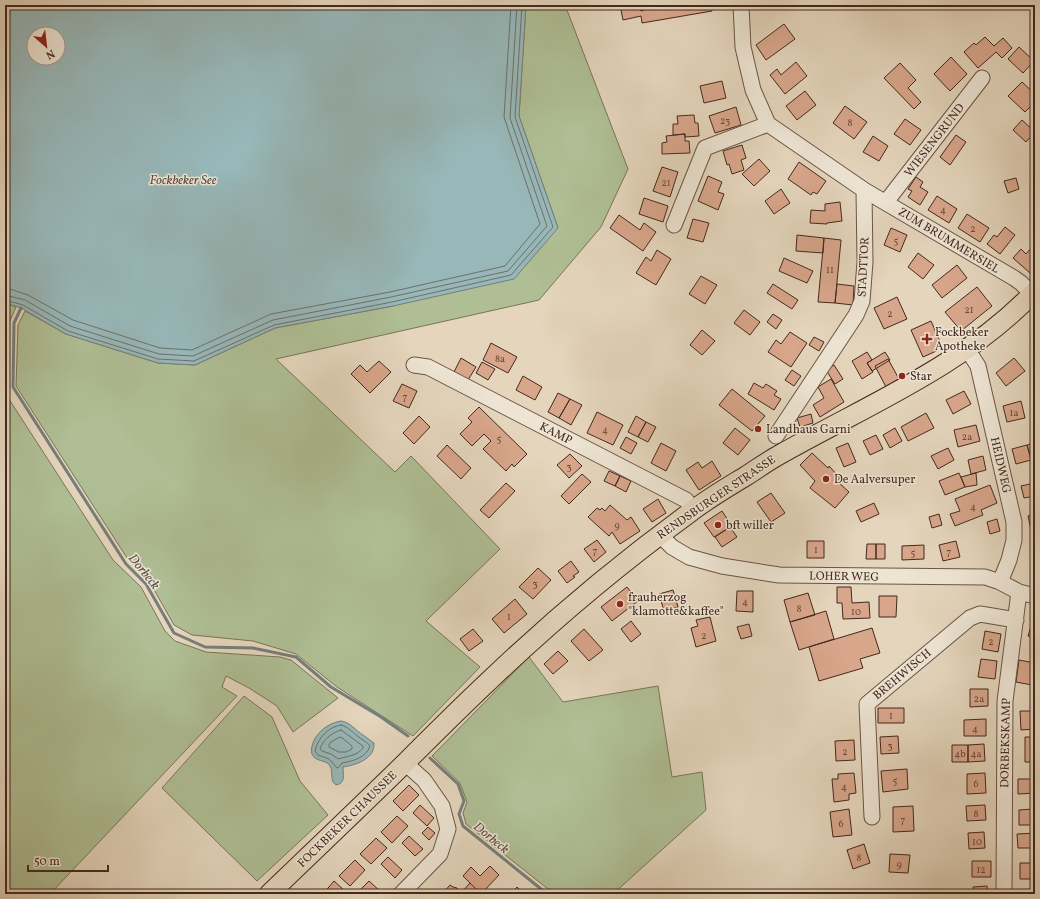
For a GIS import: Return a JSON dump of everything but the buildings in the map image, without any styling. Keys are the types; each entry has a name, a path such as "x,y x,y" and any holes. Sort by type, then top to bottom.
{"main road":[{"name":"RENDSBURGER STRASSE","path":"425,743 491,678 553,622 617,567 660,535 694,510 778,455 945,364 999,325 1034,293"},
{"name":"FOCKBEKER CHAUSSEE","path":"269,894 425,743"}],"street":[{"path":"741,5 743,47 753,90 768,124 864,190"},
{"name":"WIESENGRUND","path":"886,202 982,78"},
{"path":"674,225 705,148 768,124"},
{"name":"ZUM BRUMMERSIEL","path":"864,190 1014,278 1034,293"},
{"name":"STADTTOR","path":"776,436 856,315 862,301 865,262 864,190"},
{"name":"HEIDWEG","path":"967,349 978,366 1014,522 1014,540 1009,560 1000,582"},
{"name":"KAMP","path":"414,365 428,367 686,500 694,510"},
{"name":"LOHER WEG","path":"660,535 672,547 689,557 722,566 779,575 985,577 1000,582 1020,592 1035,596"},
{"name":"DORBEKSKAMP","path":"1004,894 1005,701 1020,592"},
{"name":"BREHWISCH","path":"872,817 867,704 970,618 980,614 1016,620"},
{"path":"401,894 440,854 448,828 442,806 424,780 406,763"}],"green space":[{"path":"526,5 569,5 567,10 628,169 601,227 539,300 276,359 395,472 411,456 500,549 426,621 480,667 413,736 337,687 296,654 253,641 192,635 174,625 148,579 127,558 16,386 18,325 25,311 66,334 158,363 195,365 275,328 393,306 558,228 519,116"},
{"path":"5,303 16,307 9,323 5,373"},
{"path":"5,393 113,560 141,587 165,631 175,641 206,652 280,657 291,660 338,698 293,732 277,706 249,688 226,676 222,687 237,696 50,894 5,894"},
{"path":"529,657 563,702 658,686 672,777 702,772 706,810 613,894 582,894 548,889 466,824 463,813 467,802 460,783 432,756"},
{"path":"244,696 272,717 300,781 328,815 257,881 162,788"}],"water":[{"name":"Fockbeker See","path":"5,5 526,5 519,116 558,228 514,279 393,306 275,328 195,365 158,363 66,334 21,308 5,303"},
{"path":"341,721 350,725 374,743 373,749 368,757 359,763 343,767 343,781 336,785 332,779 332,771 329,764 314,757 311,749 316,737 323,729 331,724"}],"waterway":[{"name":"Dorbeck","path":"21,308 14,323 13,387 126,564 146,584 174,633 205,647 253,648 296,657 331,687 381,717 408,736"},
{"name":"Dorbeck","path":"430,758 458,784 464,801 459,814 463,826 546,893 556,894"}],"place":[{"name":"Fockbeker Apotheke","path":"927,339"},
{"name":"Star","path":"902,376"},
{"name":"Landhaus Garni","path":"758,429"},
{"name":"De Aalversuper","path":"826,479"},
{"name":"bft willer","path":"718,525"},
{"name":"frauherzog \"klamotte&kaffee\"","path":"620,604"}]}
